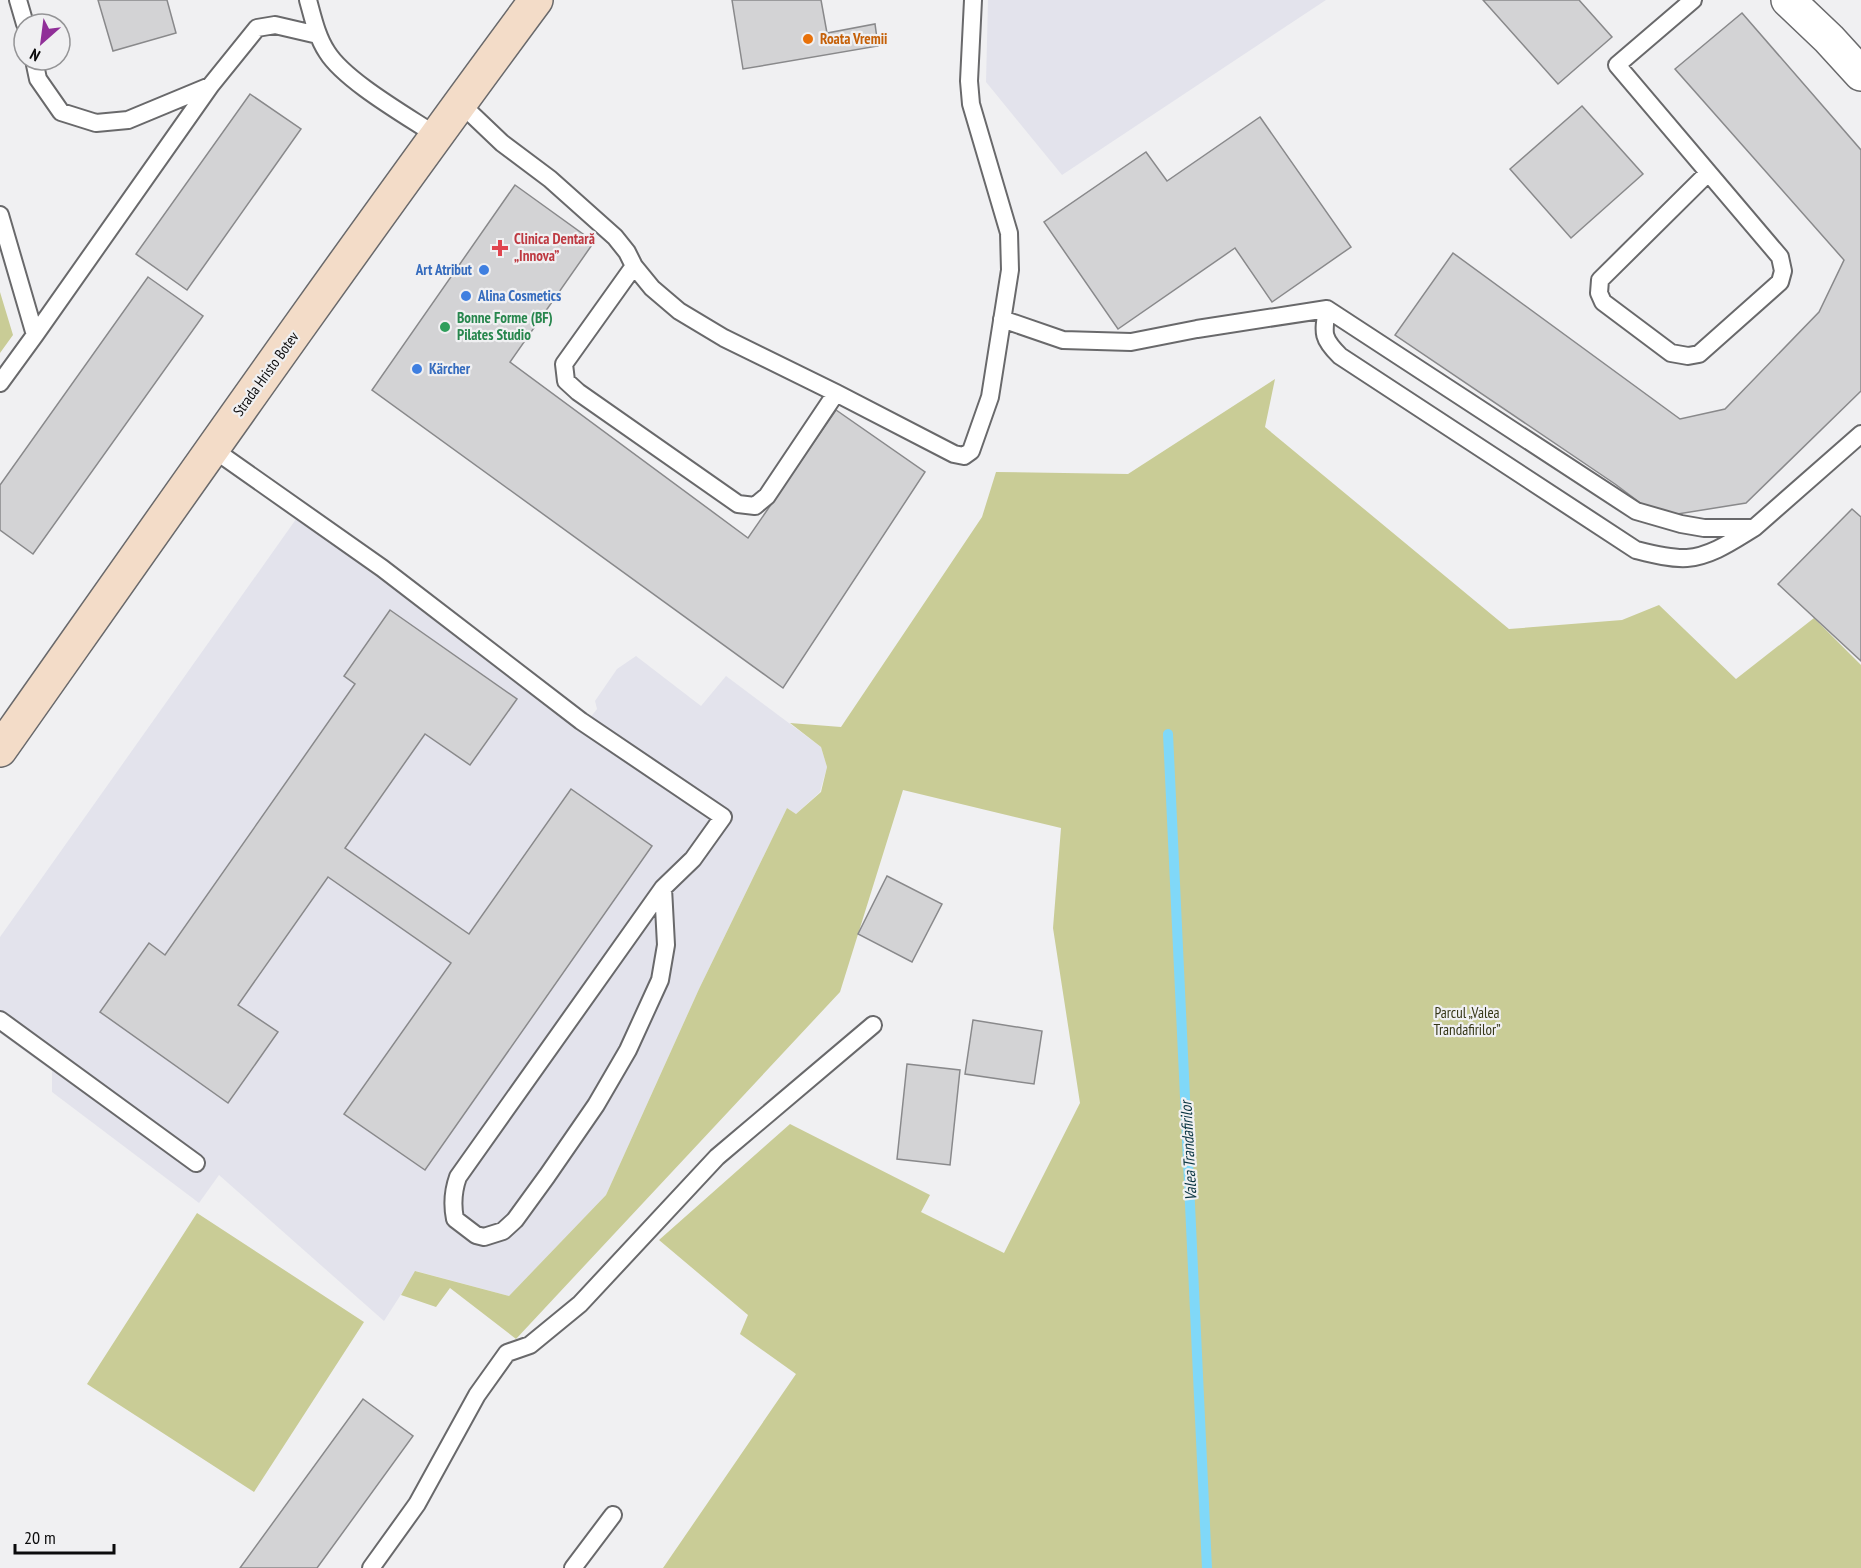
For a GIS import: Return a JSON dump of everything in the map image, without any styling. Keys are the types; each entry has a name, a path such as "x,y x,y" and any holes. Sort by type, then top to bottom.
{"main road":[{"name":"Strada Hristo Botev","path":"0,750 460,103 536,0"}],"street":[{"path":"1788,0 1829,39 1861,75"}],"lane":[{"path":"308,0 318,35 327,53 340,68 437,136"},
{"path":"460,103 502,143 550,179 615,237 652,288 679,311 724,338 954,454 964,456 971,451 990,397 1010,270 1009,233 971,104 969,81 973,0"},
{"path":"1693,0 1617,65 1780,257 1783,271 1780,282 1700,354 1688,356 1671,353 1603,302 1599,293 1600,280 1708,173"},
{"path":"0,383 211,85 257,28 275,25 318,35"},
{"path":"37,72 38,79 61,111 96,123 128,120 211,85"},
{"path":"0,214 35,335"},
{"path":"634,266 564,364 566,381 578,392 738,504 755,506 767,496 836,393"},
{"path":"1002,319 1064,340 1131,342 1197,328 1327,309 1636,511 1704,528 1754,528"},
{"path":"1327,309 1324,326 1326,342 1340,356 1636,550 1687,558 1714,551 1754,528 1861,434"},
{"path":"213,449 382,568 581,721 723,817 693,859 663,888 458,1177 453,1191 454,1219 476,1235 492,1236 503,1231 514,1220 596,1105 628,1050 660,980 666,945 663,888"},
{"path":"0,1020 196,1163"},
{"path":"371,1568 417,1504 477,1395 507,1353 530,1346 580,1304 717,1157 873,1025"},
{"path":"573,1568 613,1515"}],"shaded area":[{"path":"988,0 1326,0 1062,175 986,82"},
{"path":"306,505 590,718 597,709 595,701 617,669 636,656 701,706 726,676 821,747 827,767 820,792 796,814 787,808 699,989 606,1195 509,1296 416,1271 384,1321 219,1175 199,1203 52,1092 52,1071 0,1033 0,937"}],"green space":[{"path":"0,292 13,335 0,353"},
{"name":"Parcul „Valea Trandafirilor”","path":"1275,379 1265,427 1509,629 1622,620 1659,605 1736,679 1814,618 1861,665 1861,1568 663,1568 796,1374 740,1334 748,1315 659,1240 790,1124 930,1195 921,1212 1004,1253 1080,1103 1053,928 1061,828 903,790 840,992 516,1339 450,1288 436,1307 401,1295 415,1271 509,1296 606,1195 699,989 787,808 796,814 821,792 827,767 821,747 790,723 841,727 982,517 996,472 1128,474"},
{"path":"197,1213 364,1322 254,1492 87,1384"}],"building":[{"path":"98,0 167,0 176,33 113,51"},
{"name":"Roata Vremii","path":"732,0 821,0 827,33 875,24 878,46 743,69"},
{"path":"1483,0 1579,0 1612,37 1558,84"},
{"path":"1742,13 1861,150 1861,391 1746,503 1659,517 1615,484 1395,335 1453,253 1680,419 1725,409 1819,312 1844,260 1675,69"},
{"path":"250,94 301,129 187,290 136,254"},
{"path":"1582,106 1643,174 1571,238 1510,169"},
{"path":"1260,117 1351,247 1272,302 1235,248 1118,329 1044,222 1146,152 1167,181"},
{"path":"515,185 594,242 510,362 748,538 836,410 925,472 783,688 372,390"},
{"path":"148,277 203,316 33,554 0,530 0,485"},
{"path":"1852,509 1861,517 1861,661 1778,584"},
{"path":"390,610 517,699 470,765 425,734 345,848 469,934 571,789 652,846 425,1170 344,1114 451,963 328,877 238,1005 278,1032 228,1103 100,1012 149,943 165,955 355,684 344,676"},
{"path":"887,876 942,904 912,962 858,934"},
{"path":"973,1020 1042,1031 1034,1084 965,1074"},
{"path":"907,1064 960,1070 950,1165 897,1159"},
{"path":"363,1399 413,1436 317,1568 240,1568"}],"waterway":[{"name":"Valea Trandafirilor","path":"1168,734 1207,1568"}],"place":[{"name":"Roata Vremii","path":"808,39"},
{"name":"Clinica Dentară „Innova”","path":"500,248"},
{"name":"Art Atribut","path":"484,270"},
{"name":"Alina Cosmetics","path":"466,296"},
{"name":"Bonne Forme (BF) Pilates Studio","path":"445,327"},
{"name":"Kärcher","path":"417,369"}]}
